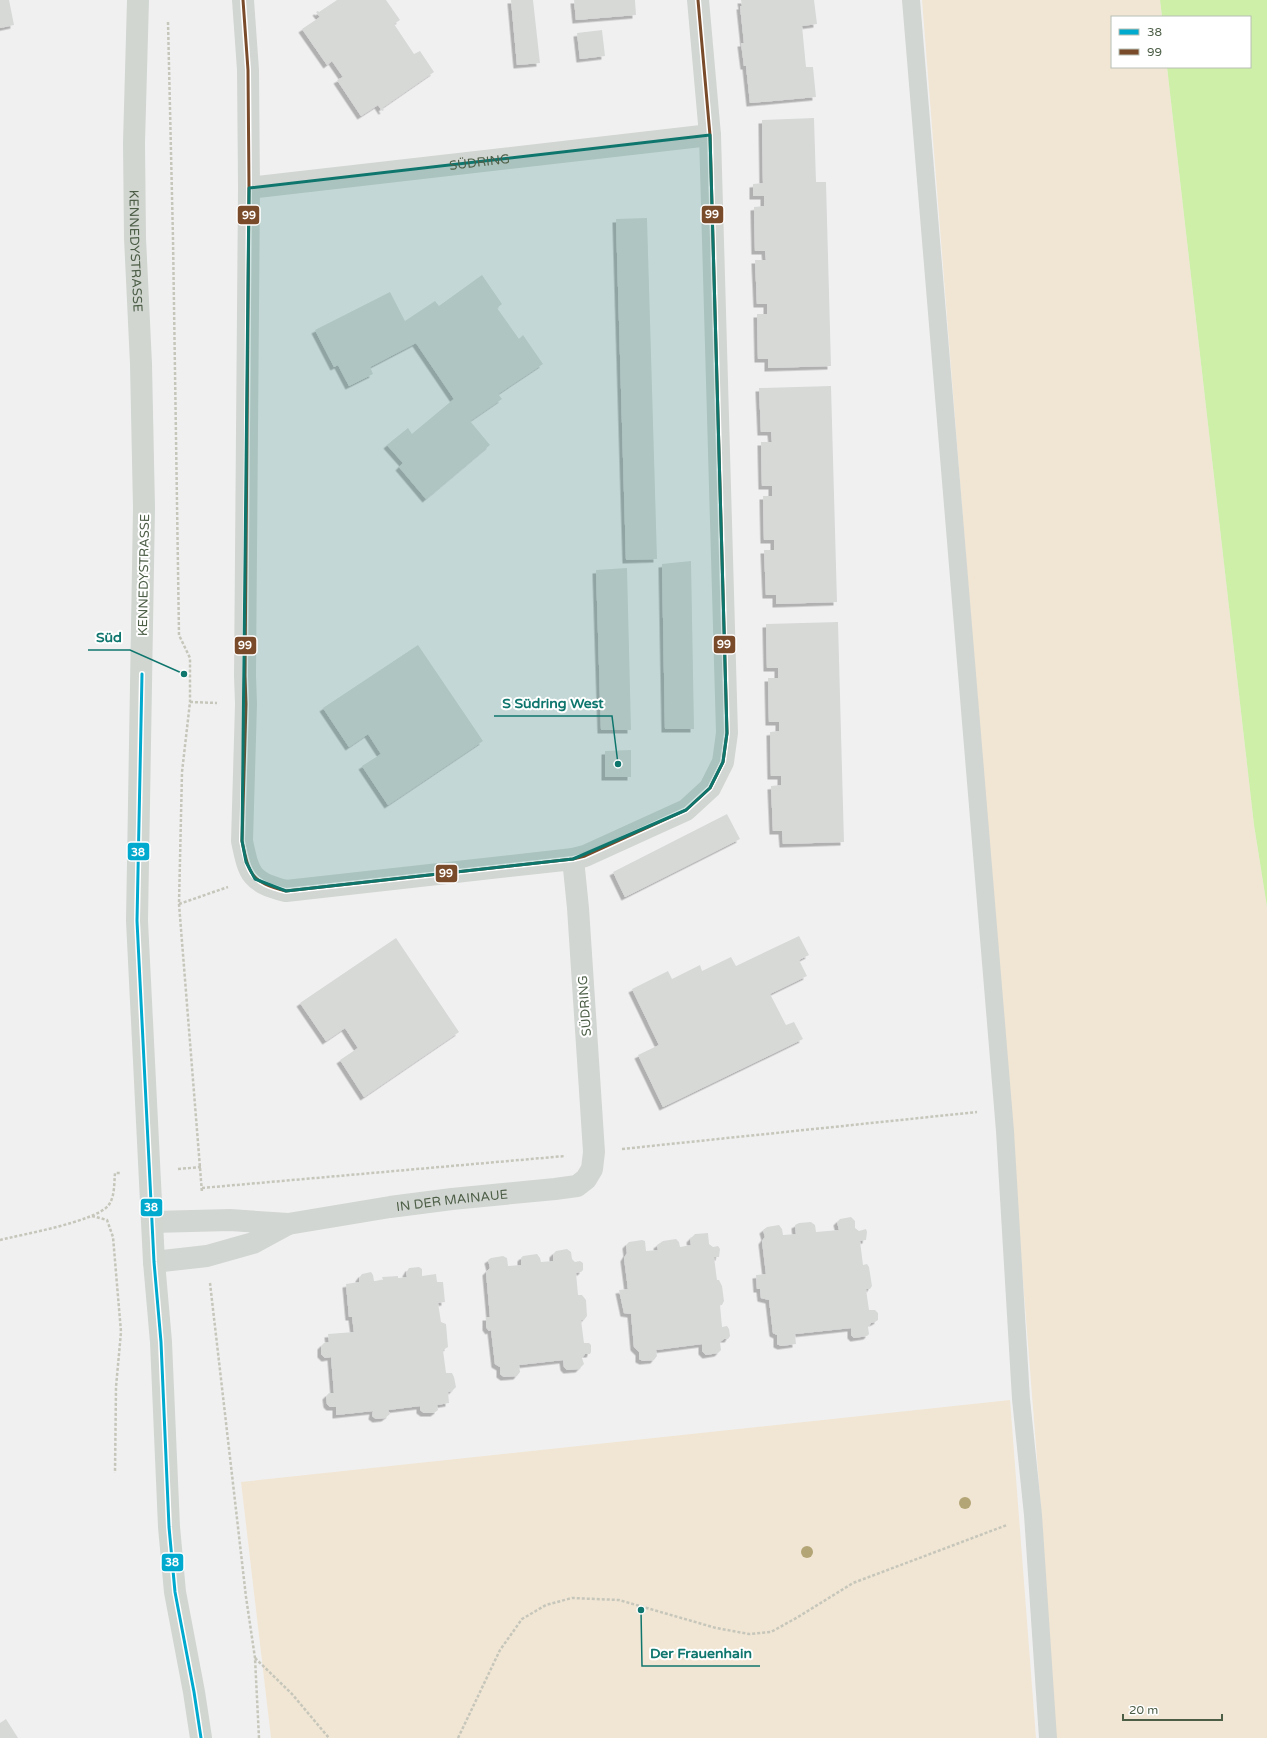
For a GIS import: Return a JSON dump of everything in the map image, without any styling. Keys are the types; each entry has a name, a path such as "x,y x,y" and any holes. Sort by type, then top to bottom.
{"main road":[{"name":"KENNEDYSTRASSE","path":"138,0 134,143 135,238 142,364 144,508 137,920 154,1262 161,1342 169,1527 175,1592 201,1738"}],"street":[{"path":"242,0 248,70 249,188 244,676 246,704 242,840 246,862 255,879 268,886 286,891 573,859 585,856 686,810 710,788 723,762 727,733 710,135 698,0"},
{"name":"SÜDRING","path":"249,188 710,135"},
{"name":"SÜDRING","path":"573,859 578,908 594,1152"},
{"name":"IN DER MAINAUE","path":"152,1222 230,1220 288,1224 390,1207 577,1186 586,1179 592,1169 594,1152"},
{"name":"IN DER MAINAUE","path":"154,1262 207,1256 253,1243 288,1224"}],"lane":[{"path":"911,0 1003,1110 1021,1399 1033,1515 1048,1738"}],"path":[{"path":"168,16 179,635 190,658 190,702 182,772 179,904 205,1220"},
{"path":"179,904 255,879"},
{"path":"202,1188 569,1156 594,1152 1003,1110"},
{"path":"0,1240 83,1220 92,1216 108,1205 114,1194 115,1173"},
{"path":"92,1216 107,1220 113,1237 121,1332 116,1387 115,1473"},
{"path":"207,1256 246,1597 255,1658 258,1738"},
{"path":"458,1738 500,1650 522,1619 546,1605 572,1598 619,1600 716,1628 749,1634 771,1632 853,1583 1033,1515"},
{"path":"255,1658 292,1694 330,1738"}],"highlighted area":[{"path":"710,135 727,733 723,762 710,788 686,810 573,859 286,891 255,879 246,862 242,841 249,188"}],"shaded area":[{"path":"922,0 1160,0 1162,16 1111,16 1111,68 1167,68 1254,825 1267,907 1267,1738 1056,1738 1042,1522"},
{"path":"1160,0 1267,0 1267,907 1254,825 1167,68 1251,68 1251,16 1162,16"},
{"path":"1010,1400 1036,1738 271,1738 241,1482"}],"building":[{"path":"0,0 9,0 14,25 0,28"},
{"path":"337,0 386,0 400,20 394,24 414,54 420,51 434,72 382,108 384,110 382,111 378,105 361,116 337,80 343,77 332,61 327,65 302,29 320,17 316,12 319,12"},
{"path":"511,0 533,0 540,63 517,65"},
{"path":"574,0 635,0 636,15 576,20"},
{"path":"741,0 814,0 817,24 802,26 806,67 813,67 816,97 750,103 746,66 744,66 741,43 744,43 740,6 742,6"},
{"path":"602,30 605,56 580,59 577,33"},
{"path":"814,118 816,182 826,182 831,366 768,368 768,359 758,359 757,314 767,314 767,304 757,304 755,260 766,260 765,251 755,251 754,207 764,206 764,196 753,196 753,184 763,183 762,120"},
{"path":"647,218 657,559 626,560 616,219"},
{"path":"482,275 502,304 497,308 519,339 523,335 543,364 498,394 502,399 470,421 490,445 426,499 399,467 403,463 387,445 408,428 412,434 454,399 416,343 370,367 373,374 349,386 338,365 334,367 315,330 390,292 405,321 435,301 439,306"},
{"path":"831,386 837,602 776,604 776,595 766,595 764,550 774,550 774,540 764,540 763,496 772,496 772,486 762,486 761,442 772,442 771,432 761,432 759,388"},
{"path":"691,561 694,729 665,729 662,564"},
{"path":"627,568 631,730 601,730 596,570"},
{"path":"838,622 844,842 783,844 782,831 773,831 771,786 781,785 781,776 771,776 770,732 779,731 779,722 769,722 768,678 778,678 778,668 767,668 766,624"},
{"path":"418,645 483,741 388,805 362,766 381,754 368,734 349,747 323,708"},
{"path":"631,750 631,777 605,777 605,751"},
{"path":"727,814 740,839 625,897 613,872"},
{"path":"799,936 809,955 799,960 807,976 770,994 786,1025 794,1022 803,1039 663,1107 638,1055 659,1045 632,989 668,971 672,979 700,965 702,971 731,957 736,966"},
{"path":"396,938 459,1032 364,1097 340,1060 358,1048 345,1028 326,1041 300,1003"},
{"path":"851,1217 855,1221 855,1228 859,1231 866,1229 867,1232 866,1240 860,1241 863,1265 867,1264 869,1267 872,1286 870,1289 866,1289 869,1310 875,1310 878,1313 878,1320 871,1323 868,1327 869,1334 867,1336 854,1338 851,1335 851,1328 795,1334 796,1344 781,1346 777,1344 777,1335 773,1333 769,1300 761,1298 760,1289 757,1289 756,1275 766,1274 762,1241 765,1237 763,1230 767,1227 779,1225 782,1229 783,1235 796,1234 795,1225 799,1223 811,1222 815,1225 816,1232 839,1230 837,1222 840,1219"},
{"path":"708,1233 709,1244 713,1247 718,1246 720,1249 719,1257 714,1257 717,1280 719,1280 722,1286 724,1301 722,1305 720,1305 722,1327 727,1326 730,1336 728,1339 724,1339 720,1342 721,1350 718,1353 706,1355 702,1351 702,1344 656,1350 657,1356 654,1360 643,1361 639,1359 639,1352 634,1347 631,1314 624,1313 619,1290 628,1289 624,1258 627,1253 626,1245 629,1242 642,1240 645,1241 646,1251 658,1250 657,1245 663,1241 676,1239 679,1242 680,1247 691,1245 690,1239 695,1234"},
{"path":"567,1249 571,1252 572,1259 575,1262 580,1261 583,1263 583,1270 576,1273 578,1295 582,1295 586,1300 587,1316 584,1320 581,1320 584,1343 589,1343 591,1345 591,1352 590,1354 585,1354 582,1358 584,1364 579,1369 567,1370 564,1367 563,1360 519,1365 520,1372 517,1376 504,1377 500,1374 500,1367 495,1364 491,1330 489,1331 486,1327 486,1317 490,1317 486,1272 490,1268 488,1260 503,1256 507,1258 508,1266 521,1265 521,1258 523,1256 537,1254 541,1262 553,1261 553,1254 556,1251"},
{"path":"419,1267 422,1269 422,1276 436,1274 437,1282 443,1282 445,1302 438,1303 441,1322 446,1324 448,1347 443,1350 446,1373 452,1373 456,1387 452,1391 448,1392 449,1403 437,1405 438,1410 434,1413 424,1413 420,1410 420,1406 388,1410 390,1414 385,1418 376,1419 372,1416 373,1411 336,1415 336,1407 330,1407 327,1404 326,1396 329,1393 334,1393 331,1357 325,1358 321,1354 321,1346 324,1343 329,1342 328,1334 354,1332 352,1317 349,1317 346,1284 359,1282 359,1278 362,1274 371,1272 374,1281 383,1280 382,1277 407,1277 406,1273 409,1268"},
{"path":"6,1719 18,1738 0,1738 0,1723"}],"transit line":[{"name":"99","path":"243,0 248,70 249,188 246,704 242,841 247,862 254,875 265,884 286,891 573,859 585,856 686,810 710,788 723,762 727,733 710,135 698,0"},
{"name":"38","path":"142,674 137,921 154,1262 161,1342 169,1527 175,1592 201,1738"}],"place":[{"name":"Süd","path":"184,674"},
{"name":"S Südring West","path":"618,764"},
{"name":"Der Frauenhain","path":"641,1610"}]}
